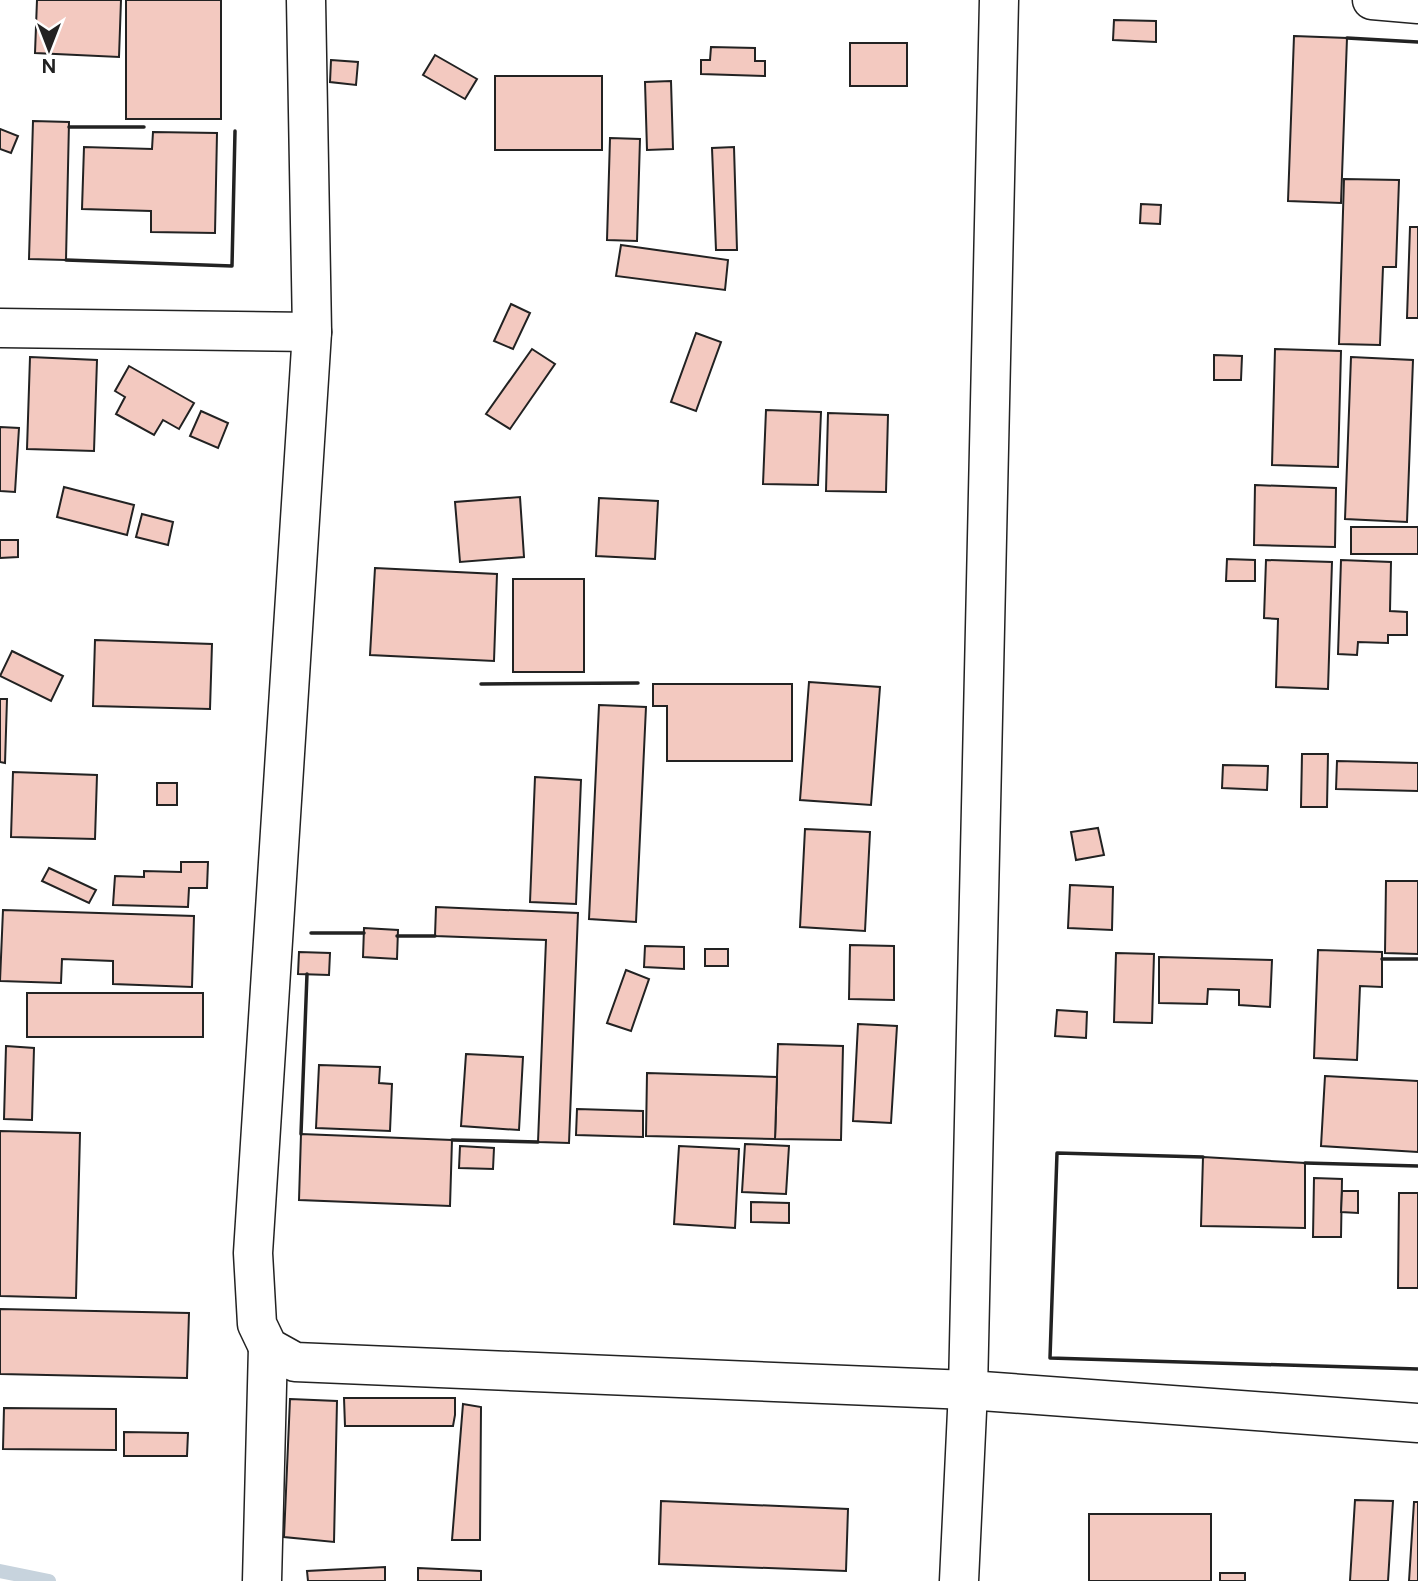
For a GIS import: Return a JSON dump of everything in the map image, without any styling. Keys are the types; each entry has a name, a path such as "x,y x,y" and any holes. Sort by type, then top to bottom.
{"street":[{"path":"262,1581 268,1347 257,1324 253,1253 312,332 306,0"},
{"path":"959,1581 968,1390 999,0"},
{"path":"1372,0 1418,4"},
{"path":"0,328 312,332"},
{"path":"268,1347 295,1362 968,1390 1418,1423"}],"building":[{"path":"37,0 121,0 119,57 35,53"},
{"path":"126,0 221,0 221,119 126,119"},
{"path":"1114,20 1156,21 1156,42 1113,40"},
{"path":"1294,36 1347,38 1341,203 1288,201"},
{"path":"850,43 907,43 907,86 850,86"},
{"path":"711,47 755,48 755,61 765,61 765,76 701,74 701,60 710,60"},
{"path":"435,55 477,79 465,99 423,75"},
{"path":"331,60 358,62 356,85 330,82"},
{"path":"495,76 602,76 602,150 495,150"},
{"path":"671,81 673,149 647,150 645,82"},
{"path":"33,121 69,122 66,260 29,259"},
{"path":"0,129 18,136 11,153 0,149"},
{"path":"153,132 217,133 215,233 151,232 151,211 82,209 84,147 152,149"},
{"path":"610,138 640,139 637,241 607,240"},
{"path":"734,147 737,250 716,250 712,148"},
{"path":"1344,179 1399,180 1396,267 1383,267 1380,345 1339,344"},
{"path":"1141,204 1161,205 1160,224 1140,223"},
{"path":"1410,227 1418,227 1418,318 1407,318"},
{"path":"621,245 728,260 725,290 616,276"},
{"path":"511,304 530,313 513,349 494,341"},
{"path":"696,333 721,342 696,411 671,402"},
{"path":"532,349 555,364 510,429 486,414"},
{"path":"1275,349 1341,351 1338,467 1272,465"},
{"path":"1214,355 1242,356 1241,380 1214,380"},
{"path":"30,357 97,360 94,451 27,449"},
{"path":"1351,357 1413,360 1407,522 1345,519"},
{"path":"129,366 194,403 179,429 163,420 154,435 116,414 125,397 115,391"},
{"path":"766,410 821,412 818,485 763,484"},
{"path":"201,411 228,423 218,448 190,436"},
{"path":"828,413 888,415 886,492 826,491"},
{"path":"0,427 19,428 15,492 0,491"},
{"path":"1255,485 1336,488 1335,547 1254,545"},
{"path":"64,487 134,505 127,535 57,517"},
{"path":"520,497 524,557 460,562 455,502"},
{"path":"599,498 658,501 655,559 596,556"},
{"path":"142,514 173,522 168,545 136,537"},
{"path":"1351,527 1418,527 1418,554 1351,554"},
{"path":"0,540 18,540 18,557 0,558"},
{"path":"1227,559 1255,560 1255,581 1226,581"},
{"path":"1266,560 1332,562 1328,689 1276,687 1278,619 1264,618"},
{"path":"1341,560 1391,562 1390,611 1407,612 1407,635 1388,635 1388,643 1358,642 1357,655 1338,654"},
{"path":"375,568 497,574 494,661 370,655"},
{"path":"513,579 584,579 584,672 513,672"},
{"path":"95,640 212,644 210,709 93,706"},
{"path":"12,651 63,676 51,701 0,676"},
{"path":"809,682 880,687 871,805 800,800"},
{"path":"653,684 792,684 792,761 667,761 667,706 653,706"},
{"path":"0,699 7,699 5,763 0,762"},
{"path":"599,705 646,707 636,922 589,919"},
{"path":"1302,754 1328,754 1327,807 1301,807"},
{"path":"1337,761 1418,763 1418,791 1336,789"},
{"path":"1223,765 1268,766 1267,790 1222,788"},
{"path":"13,772 97,775 95,839 11,837"},
{"path":"535,777 581,780 576,904 530,902"},
{"path":"157,783 177,783 177,805 157,805"},
{"path":"1098,828 1104,855 1076,860 1071,832"},
{"path":"805,829 870,832 865,931 800,927"},
{"path":"181,862 208,862 207,888 189,888 188,907 113,905 115,876 144,877 144,871 181,872"},
{"path":"49,868 96,890 89,903 42,881"},
{"path":"1386,881 1418,881 1418,954 1385,953"},
{"path":"1070,885 1113,887 1112,930 1068,928"},
{"path":"436,907 578,913 569,1143 538,1142 546,940 435,936"},
{"path":"3,910 194,916 192,987 113,984 113,961 62,959 61,983 0,981"},
{"path":"364,928 398,930 397,959 363,957"},
{"path":"850,945 894,946 894,1000 849,999"},
{"path":"645,946 684,947 684,969 644,967"},
{"path":"705,949 728,949 728,966 705,966"},
{"path":"1318,950 1382,952 1382,987 1360,986 1357,1060 1314,1058"},
{"path":"299,952 330,953 329,975 298,974"},
{"path":"1116,953 1154,954 1152,1023 1114,1022"},
{"path":"1159,957 1272,960 1270,1007 1239,1005 1239,990 1208,989 1207,1004 1159,1003"},
{"path":"626,970 649,979 631,1031 607,1023"},
{"path":"27,993 203,993 203,1037 27,1037"},
{"path":"1057,1010 1087,1012 1086,1038 1055,1036"},
{"path":"858,1024 897,1026 891,1123 853,1121"},
{"path":"778,1044 843,1046 841,1140 775,1139"},
{"path":"6,1046 34,1048 32,1120 4,1119"},
{"path":"466,1054 523,1057 519,1130 461,1126"},
{"path":"319,1065 380,1067 379,1083 392,1084 390,1131 316,1128"},
{"path":"647,1073 777,1077 775,1139 646,1136"},
{"path":"1325,1076 1418,1081 1418,1152 1321,1146"},
{"path":"577,1109 643,1111 643,1137 576,1135"},
{"path":"0,1131 80,1133 76,1298 0,1296"},
{"path":"301,1134 452,1140 450,1206 299,1200"},
{"path":"745,1144 789,1146 786,1194 742,1192"},
{"path":"460,1146 494,1148 493,1169 459,1168"},
{"path":"679,1146 739,1149 735,1228 674,1224"},
{"path":"1203,1157 1305,1163 1305,1228 1201,1226"},
{"path":"1314,1178 1342,1179 1341,1237 1313,1237"},
{"path":"1342,1191 1358,1191 1358,1213 1341,1212"},
{"path":"1399,1193 1418,1193 1418,1288 1398,1288"},
{"path":"751,1202 789,1203 789,1223 751,1222"},
{"path":"0,1309 189,1313 187,1378 0,1374"},
{"path":"344,1398 455,1398 453,1426 345,1426"},
{"path":"290,1399 337,1401 334,1542 284,1537"},
{"path":"463,1404 481,1407 480,1540 452,1540"},
{"path":"4,1408 116,1409 116,1450 3,1449"},
{"path":"124,1432 188,1433 187,1456 124,1456"},
{"path":"1355,1500 1393,1501 1388,1581 1350,1581"},
{"path":"661,1501 848,1509 846,1571 659,1564"},
{"path":"1414,1502 1418,1502 1418,1581 1409,1581"},
{"path":"1089,1514 1211,1514 1211,1581 1089,1581"},
{"path":"385,1567 385,1581 308,1581 307,1571"},
{"path":"418,1568 481,1571 481,1581 418,1581"},
{"path":"1220,1573 1245,1573 1245,1581 1220,1581"}],"waterway":[{"path":"0,1571 49,1581"}],"wall":[{"path":"1347,38 1418,42"},
{"path":"69,127 144,127"},
{"path":"66,260 232,266 235,131"},
{"path":"481,684 638,683"},
{"path":"311,933 364,933"},
{"path":"397,936 435,936"},
{"path":"1382,959 1418,959"},
{"path":"301,1134 307,974"},
{"path":"452,1140 538,1142"},
{"path":"1203,1157 1057,1153 1050,1358 1418,1369"},
{"path":"1305,1163 1418,1166"}]}
